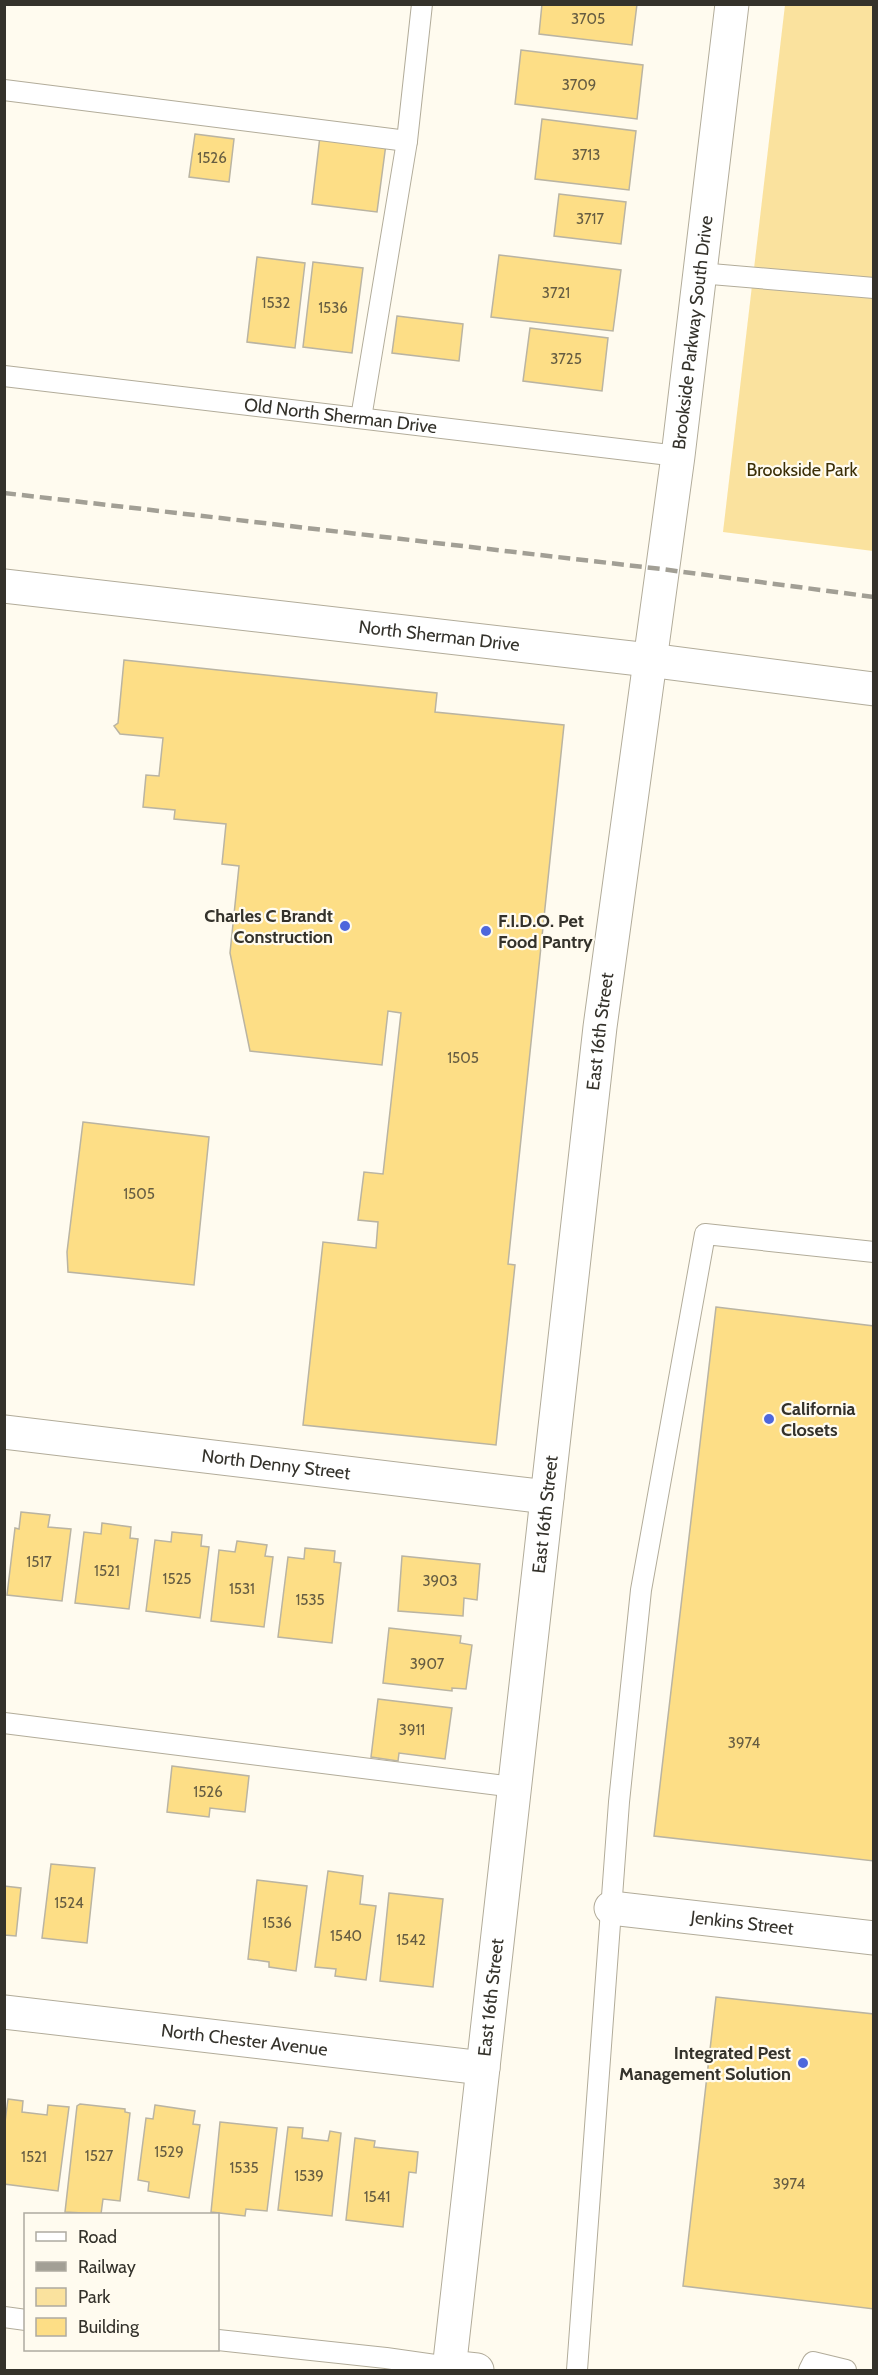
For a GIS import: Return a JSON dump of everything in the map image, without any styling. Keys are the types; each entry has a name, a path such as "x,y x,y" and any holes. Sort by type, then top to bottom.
{"main road":[{"name":"Brookside Parkway South Drive","path":"649,660 678,456 732,4"},
{"name":"North Sherman Drive","path":"4,586 649,660 873,689"},
{"name":"East 16th Street","path":"458,2369 483,2068 514,1787 600,1027 649,660"},
{"name":"North Denny Street","path":"4,1432 547,1497"},
{"name":"Jenkins Street","path":"611,1908 873,1938"},
{"name":"North Chester Avenue","path":"4,2012 483,2068"}],"lane":[{"path":"361,418 406,141 422,4"},
{"path":"4,90 406,141"},
{"path":"699,273 873,288"},
{"name":"Old North Sherman Drive","path":"4,376 678,456"},
{"path":"577,2370 619,1802 641,1590 705,1234 873,1252"},
{"path":"4,1724 514,1787"},
{"path":"4,2317 24,2320"},
{"path":"219,2340 386,2358 458,2369"},
{"path":"809,2370 813,2362 846,2370"}],"green space":[{"name":"Brookside Park","path":"785,5 873,5 873,551 723,532"}],"building":[{"path":"542,4 637,4 632,45 539,34"},
{"path":"521,50 643,65 637,119 515,104"},
{"path":"542,119 636,131 629,190 535,179"},
{"path":"195,134 234,139 229,182 189,177"},
{"path":"320,136 386,144 377,212 312,204"},
{"path":"559,194 626,202 621,244 554,236"},
{"path":"499,255 621,270 613,331 491,317"},
{"path":"257,257 305,263 295,348 247,342"},
{"path":"313,262 363,268 352,353 303,347"},
{"path":"397,316 463,324 459,361 392,353"},
{"path":"530,328 608,338 602,391 523,381"},
{"path":"124,660 437,693 435,712 564,725 508,1264 515,1265 496,1445 303,1425 323,1242 376,1248 378,1222 358,1220 364,1172 383,1174 401,1013 388,1011 382,1065 250,1051 230,953 239,866 222,864 226,824 174,819 175,810 143,807 146,775 159,776 163,738 120,734 114,726 118,723"},
{"path":"83,1122 209,1137 194,1285 68,1272 67,1252"},
{"path":"716,1307 874,1326 874,1861 654,1836"},
{"path":"21,1512 50,1515 48,1527 71,1529 62,1601 7,1595 15,1528 19,1529"},
{"path":"102,1523 131,1527 130,1538 138,1539 129,1609 75,1603 84,1532 101,1534"},
{"path":"172,1532 202,1535 201,1546 209,1547 200,1618 146,1611 155,1540 171,1542"},
{"path":"237,1541 267,1545 265,1556 273,1557 264,1627 211,1621 219,1550 235,1552"},
{"path":"305,1548 335,1551 334,1562 341,1563 332,1643 278,1637 288,1557 304,1559"},
{"path":"402,1556 480,1564 477,1600 464,1598 463,1616 398,1611"},
{"path":"389,1628 461,1636 460,1643 472,1645 466,1689 452,1688 452,1691 383,1683"},
{"path":"378,1699 452,1708 445,1759 399,1753 398,1761 371,1757"},
{"path":"172,1766 249,1776 245,1812 210,1808 209,1817 167,1812"},
{"path":"51,1864 95,1868 87,1943 42,1938"},
{"path":"328,1871 363,1876 360,1904 376,1906 366,1980 335,1976 336,1969 315,1967"},
{"path":"257,1880 307,1886 296,1971 269,1967 269,1962 248,1959"},
{"path":"4,1886 21,1888 16,1936 4,1935"},
{"path":"389,1893 443,1899 433,1987 380,1981"},
{"path":"716,1997 874,2014 874,2309 683,2286"},
{"path":"8,2099 23,2101 22,2112 47,2115 48,2105 69,2107 58,2191 4,2184 4,2130"},
{"path":"80,2104 125,2109 125,2112 130,2113 120,2201 103,2199 101,2213 65,2212 77,2106"},
{"path":"155,2105 195,2111 193,2124 200,2125 189,2198 148,2191 149,2182 138,2180 146,2118 153,2119"},
{"path":"220,2122 277,2128 267,2211 246,2209 245,2216 211,2212"},
{"path":"288,2127 303,2128 302,2138 328,2141 330,2131 341,2133 332,2216 278,2210"},
{"path":"355,2138 375,2141 374,2147 418,2152 416,2173 409,2172 403,2227 346,2220"}],"railway":[{"path":"4,493 661,569 874,597"}],"place":[{"name":"Charles C Brandt Construction","path":"345,926"},
{"name":"F.I.D.O. Pet Food Pantry","path":"486,931"},
{"name":"California Closets","path":"769,1419"},
{"name":"Integrated Pest Management Solution","path":"803,2063"}]}
